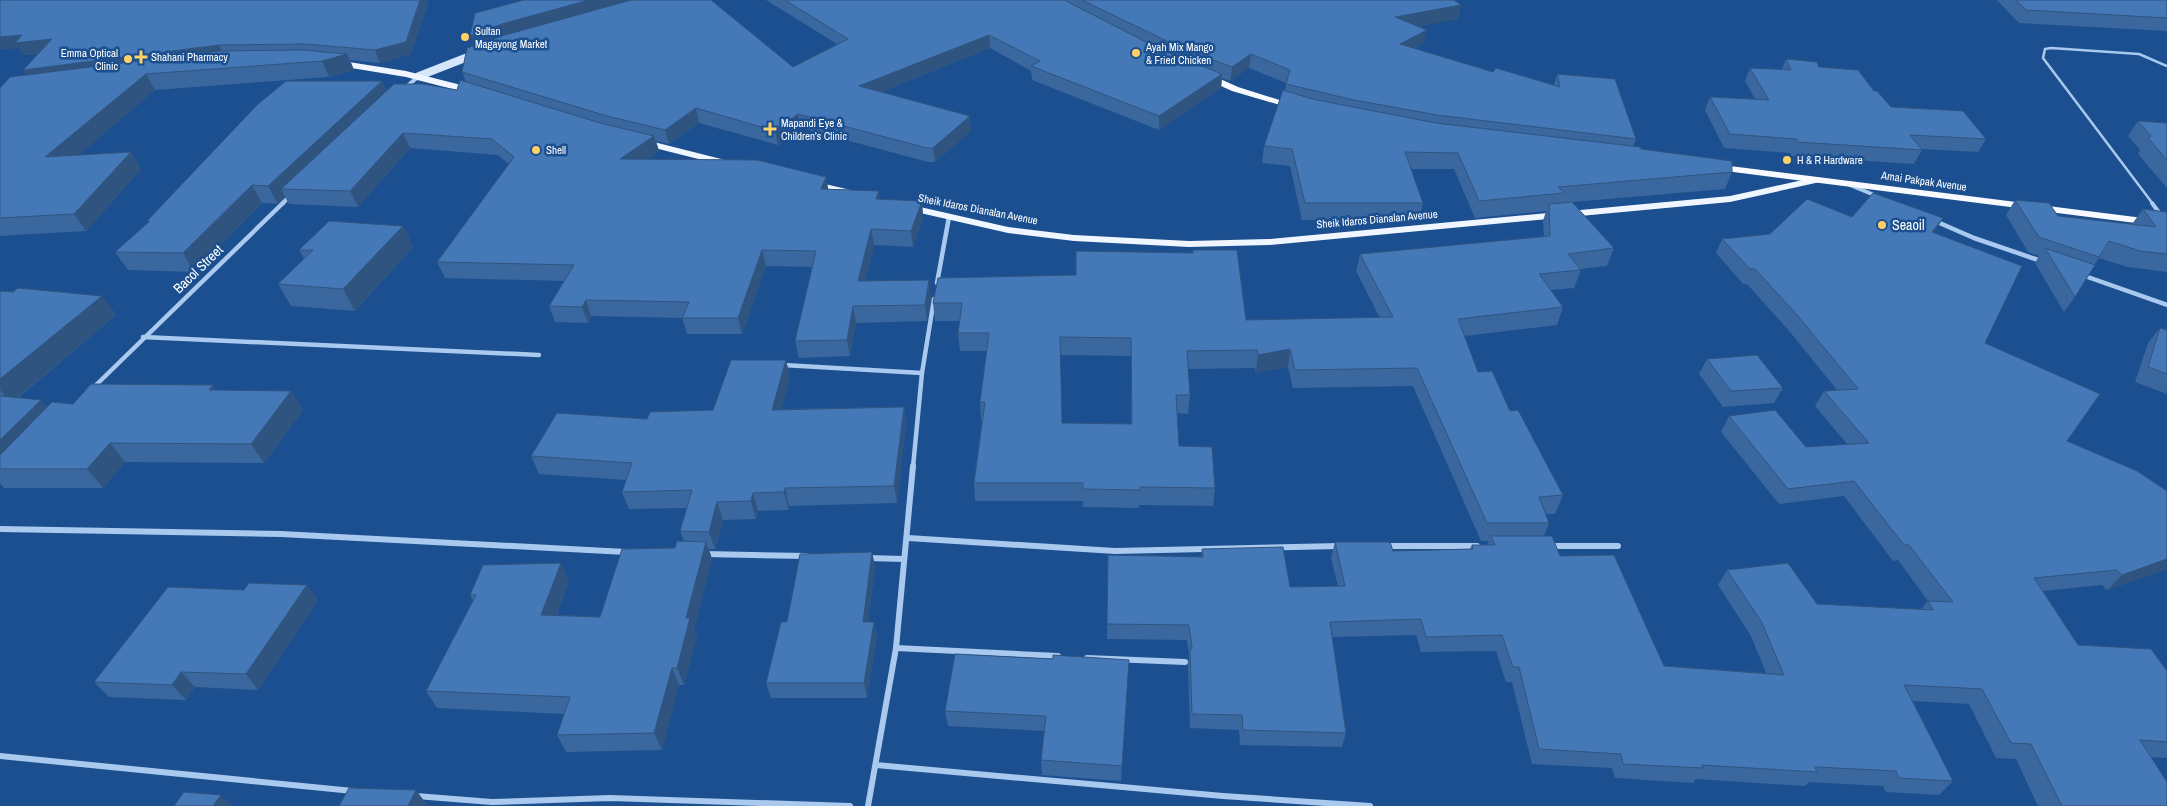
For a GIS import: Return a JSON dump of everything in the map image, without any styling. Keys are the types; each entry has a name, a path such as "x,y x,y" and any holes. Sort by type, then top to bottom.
{"highway":[{"path":"1191,70 1235,89 1311,110"},
{"name":"Amai Pakpak Avenue","path":"1698,166 2167,223"}],"main road":[{"path":"418,76 451,62 489,50"},
{"path":"330,63 377,67 418,76 484,95"},
{"path":"627,138 741,166"},
{"path":"797,180 864,196"},
{"name":"Sheik Idaros Dianalan Avenue","path":"892,203 1008,230 1074,238 1180,243 1270,242 1730,199 1816,180"}],"street":[{"path":"404,89 418,76"},
{"path":"1845,183 1888,201"},
{"name":"Bacol Street","path":"91,390 143,337 298,190"},
{"path":"868,806 896,648 904,559 908,538 922,373 948,217"},
{"path":"1931,220 1974,238 2048,264"},
{"path":"2075,273 2167,305"},
{"path":"143,337 539,355"},
{"path":"776,364 922,373"},
{"path":"0,529 281,534 633,552"},
{"path":"908,538 1115,551 1343,546"},
{"path":"1382,546 1481,546"},
{"path":"1540,546 1618,546"},
{"path":"700,554 817,557"},
{"path":"856,558 904,559"},
{"path":"896,648 1066,656"},
{"path":"1076,657 1185,662"},
{"path":"0,756 359,792"},
{"path":"876,765 1223,796 1370,806"},
{"path":"406,796 492,802 610,798 850,806"}],"lane":[{"path":"2167,66 2150,57 2139,54 2051,48 2045,49 2043,58 2167,223"}],"building":[{"path":"0,0 420,0 406,42 375,50 305,44 219,45 23,70 52,39 15,43 22,35 0,37"},
{"path":"524,0 589,0 502,24 470,36 475,13"},
{"path":"631,0 711,0 793,67 848,39 785,0 1064,0 1160,49 1222,74 1159,116 1031,66 1040,61 989,35 859,86 970,116 933,148 927,148 798,114 775,131 696,108 665,130 607,116 462,72 467,48 505,35"},
{"path":"1082,0 1454,0 1461,5 1395,17 1427,30 1400,44 1493,72 1496,68 1560,87 1557,74 1615,79 1636,139 1437,115 1354,100 1286,84 1290,70 1251,54 1232,67 1175,45"},
{"path":"2016,0 2167,0 2167,18 2026,10"},
{"path":"303,50 347,54 322,61 146,74 45,157 131,152 74,214 0,218 0,88 10,77 218,51"},
{"path":"1786,59 1817,62 1819,67 1858,70 1874,91 1877,91 1891,107 1963,111 1986,139 1910,135 1922,150 1798,142 1796,139 1730,134 1710,97 1769,100 1750,68 1791,70"},
{"path":"460,80 600,123 654,136 620,159 757,160 826,177 821,189 879,191 876,199 922,201 911,231 871,229 858,281 929,280 925,305 853,306 847,340 795,341 816,251 762,250 738,318 682,318 689,302 586,300 582,307 549,306 574,265 437,262 514,157 492,139 403,133 350,191 281,189 394,84 423,84 457,90"},
{"path":"286,81 382,81 268,186 252,185 183,253 115,252 150,221 147,221 257,105"},
{"path":"1283,90 1312,99 1436,123 1640,147 1641,149 1732,161 1732,172 1558,187 1564,193 1479,201 1458,153 1405,152 1423,203 1305,203 1292,149 1264,146"},
{"path":"2138,121 2167,123 2167,160 2148,138 2151,136"},
{"path":"1873,193 1943,218 1932,232 2022,266 1985,343 2100,394 2067,441 2137,471 2167,491 2167,559 2122,575 2116,570 2034,578 2078,645 2151,649 2167,671 2167,742 2140,740 2167,782 2167,806 2062,806 2031,744 2011,743 1982,689 1904,685 1953,781 1899,778 1896,771 1815,767 1817,772 1702,765 1703,768 1623,764 1621,754 1539,749 1519,667 1513,667 1502,635 1426,637 1421,619 1330,622 1346,733 1243,730 1242,715 1192,714 1190,651 1192,647 1189,625 1107,624 1108,555 1203,557 1202,549 1283,547 1290,587 1345,586 1335,542 1390,542 1393,551 1473,549 1472,545 1495,545 1491,536 1552,536 1560,556 1614,555 1664,666 1784,675 1761,621 1727,570 1788,563 1817,604 1933,610 1928,601 1953,602 1909,545 1904,545 1854,481 1788,489 1729,416 1775,410 1806,447 1869,443 1824,391 1858,389 1798,316 1755,269 1750,269 1722,239 1770,234 1807,199 1852,217"},
{"path":"2015,200 2049,203 2058,216 2156,227 2143,209 2167,212 2167,254 2140,251 2109,241 2099,257 2039,237"},
{"path":"1572,202 1614,248 1568,254 1581,270 1539,274 1563,307 1458,319 1478,372 1492,371 1510,411 1518,410 1563,495 1539,497 1549,523 1487,523 1417,368 1295,370 1290,349 1258,355 1257,350 1187,351 1190,395 1176,395 1179,446 1212,447 1215,488 1140,487 1140,490 1083,489 1083,483 974,483 985,402 980,402 989,333 958,333 962,303 933,303 938,278 1076,275 1076,251 1193,253 1193,250 1237,250 1246,320 1393,317 1360,254 1550,236 1549,204","holes":["1060,337 1131,338 1132,424 1062,423"]},
{"path":"329,221 403,226 343,289 278,284 313,250 299,250"},
{"path":"2045,248 2095,265 2075,297"},
{"path":"18,288 102,296 0,379 0,291 13,292"},
{"path":"2160,328 2167,330 2167,374 2148,367"},
{"path":"1757,355 1783,388 1731,391 1707,359"},
{"path":"731,360 786,360 772,410 904,407 894,486 785,488 784,492 753,493 751,501 717,502 709,532 680,531 692,490 622,492 632,463 531,456 557,413 647,419 650,412 713,410"},
{"path":"91,384 213,385 209,390 291,391 251,444 110,443 87,469 0,469 0,455 52,402 73,404"},
{"path":"0,396 41,400 0,440"},
{"path":"677,541 706,542 686,618 690,618 677,668 672,668 654,733 557,735 570,697 426,691 476,595 470,595 483,565 561,563 541,615 600,617 622,549 675,548"},
{"path":"872,552 863,622 874,622 864,683 766,683 781,622 787,622 800,554"},
{"path":"249,583 307,585 246,674 181,672 172,685 94,682 168,587 244,590"},
{"path":"955,654 1053,659 1053,655 1129,660 1122,766 1041,760 1046,716 945,711"},
{"path":"349,788 416,790 408,806 339,806"},
{"path":"184,792 221,795 213,806 174,806"}],"place":[{"name":"Sultan Magayong Market","path":"465,37"},
{"name":"Ayah Mix Mango & Fried Chicken","path":"1136,53"},
{"name":"Shahani Pharmacy","path":"141,57"},
{"name":"Emma Optical Clinic","path":"128,59"},
{"name":"Mapandi Eye & Children's Clinic","path":"770,129"},
{"name":"Shell","path":"536,150"},
{"name":"H & R Hardware","path":"1787,160"},
{"name":"Seaoil","path":"1882,225"}]}
